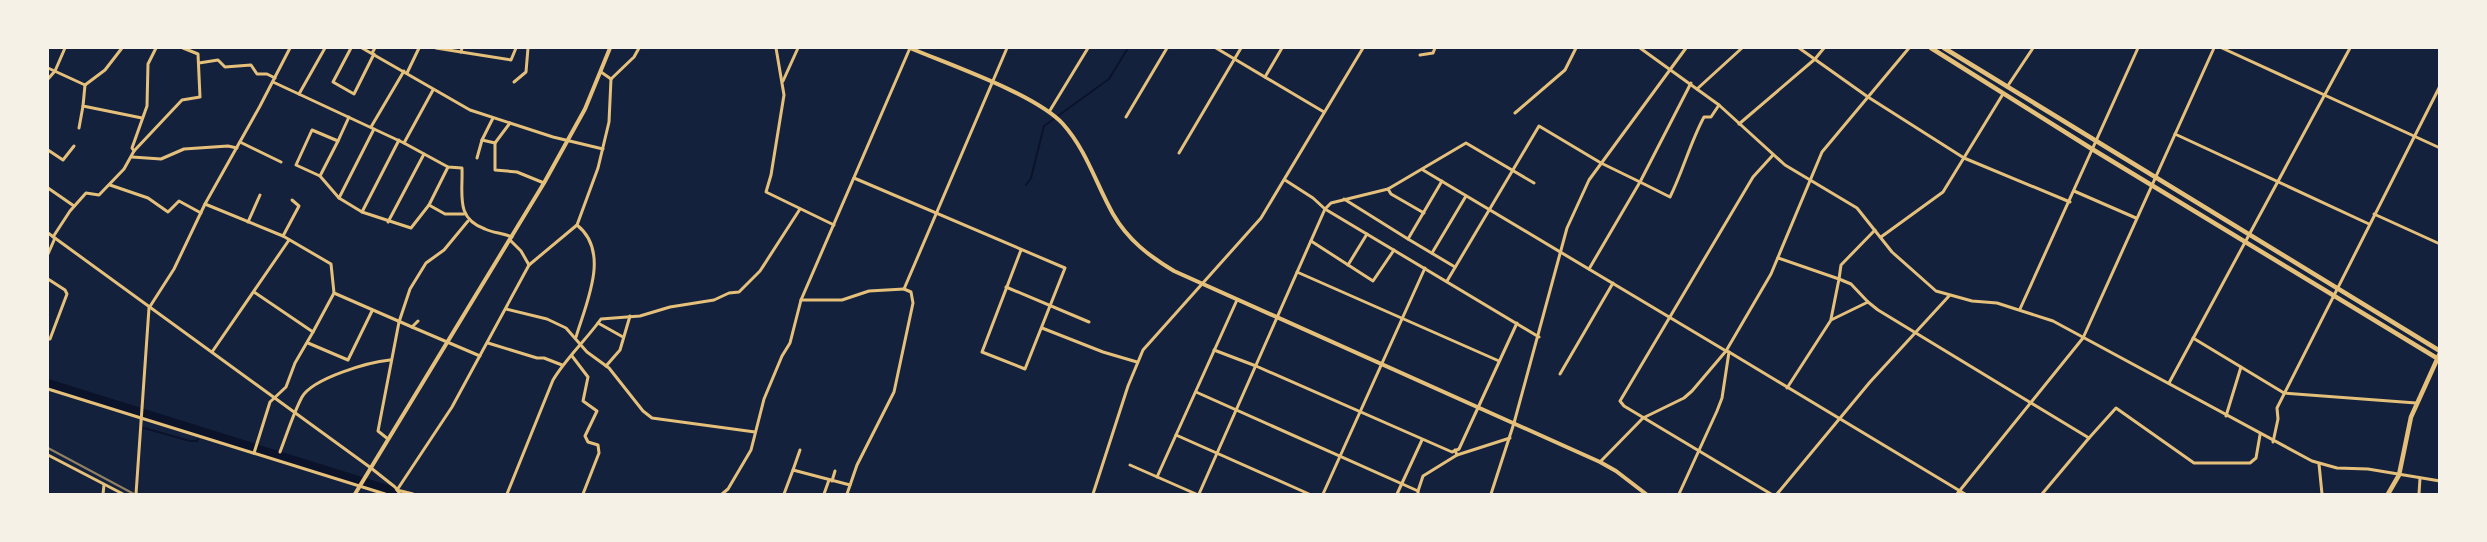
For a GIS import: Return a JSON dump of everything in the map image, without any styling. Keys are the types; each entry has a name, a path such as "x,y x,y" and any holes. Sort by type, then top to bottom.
{"main road":[{"path":"1931,48 2092,149 2438,359"},
{"path":"1944,48 2440,352 2416,403 2406,434 2400,475 2388,494"}],"street":[{"path":"48,79 55,70 65,48"},
{"path":"84,85 105,70 122,48"},
{"path":"134,151 132,148 147,106 148,64 156,48"},
{"path":"48,254 54,238 74,206 86,193 99,195 110,185 132,157 134,151 182,100 200,97 200,62 198,54 183,48"},
{"path":"136,494 149,308 174,269 205,204 290,48"},
{"path":"299,94 324,48"},
{"path":"351,48 333,82 354,94 375,48"},
{"path":"362,48 470,110 603,149"},
{"path":"339,198 373,128 419,48"},
{"path":"436,48 461,50 511,60 516,48"},
{"path":"514,82 526,72 528,48"},
{"path":"357,494 388,439 544,183 568,140 601,72 610,48"},
{"path":"398,492 452,407 529,265 577,226 588,201 603,149 609,122 611,79 634,57 639,48"},
{"path":"776,48 783,83 782,109 771,175 766,192 834,225"},
{"path":"783,83 798,48"},
{"path":"722,494 728,489 751,450 764,398 782,356 790,343 801,300 910,48 992,83 1049,112 1077,141 1113,214 1127,234 1151,257 1174,271 1600,462 1616,471 1646,494"},
{"path":"904,289 1007,48"},
{"path":"1049,112 1088,48"},
{"path":"1126,117 1167,48"},
{"path":"1216,48 1324,112"},
{"path":"1179,153 1241,48"},
{"path":"1265,77 1282,48"},
{"path":"1093,494 1137,362 1143,350 1261,218 1363,48"},
{"path":"1420,55 1433,54 1435,48"},
{"path":"1515,112 1565,70 1576,48"},
{"path":"1640,48 1698,88 1773,155 1808,181 1858,208 1892,252 1927,285 1949,296 1997,303 2052,321 2169,383 2273,442 2320,464 2337,468 2368,468 2440,481"},
{"path":"1491,494 1510,438 1561,253 1577,204 1601,163 1686,48"},
{"path":"1698,88 1742,48"},
{"path":"1799,48 1868,98 1964,158 2070,202"},
{"path":"1739,124 1814,59 1824,48"},
{"path":"1600,462 1644,418 1684,398 1728,352 1778,258 1808,181 1822,152 1909,48"},
{"path":"2007,87 2033,48"},
{"path":"2020,309 2138,48"},
{"path":"1958,493 2083,338 2214,48"},
{"path":"2222,48 2440,148"},
{"path":"2169,383 2350,48"},
{"path":"200,62 218,60 225,67 251,65 257,74 267,74 299,94 399,140 448,167 462,168 464,214 468,221 486,230 511,238 529,265"},
{"path":"48,68 84,85"},
{"path":"601,72 611,79"},
{"path":"1588,269 1640,182 1691,83"},
{"path":"79,128 84,85"},
{"path":"2273,442 2278,419 2277,408 2284,393 2440,86"},
{"path":"404,143 433,90"},
{"path":"1881,237 1943,192 2004,93"},
{"path":"1447,281 1539,126 1601,163 1670,197 1704,117 1711,116 1719,105"},
{"path":"83,106 142,118"},
{"path":"320,176 350,117"},
{"path":"477,158 482,140 493,118"},
{"path":"510,123 496,143 496,170 517,172 544,183"},
{"path":"338,141 312,130 296,165 320,176 339,198 362,212 411,228 429,205 448,167"},
{"path":"2175,134 2369,224"},
{"path":"362,212 399,140"},
{"path":"482,140 496,143"},
{"path":"240,142 281,162"},
{"path":"1130,465 1197,494 1218,453 1325,209 1331,203 1388,189 1466,143 1534,183"},
{"path":"48,150 63,160 74,146"},
{"path":"132,157 161,159 184,149 228,146 237,148"},
{"path":"388,222 424,154"},
{"path":"1770,494 1624,406 1620,401 1752,177 1773,155"},
{"path":"1423,170 1728,352 1958,493 1965,494"},
{"path":"854,178 1066,268 1025,369 982,352 1021,250"},
{"path":"1285,180 1313,198 1325,209 1539,337"},
{"path":"1408,239 1442,181"},
{"path":"110,185 148,198 168,212 179,201 201,213"},
{"path":"48,188 74,206"},
{"path":"1388,189 1391,194 1424,213"},
{"path":"2074,191 2136,218"},
{"path":"248,222 260,195"},
{"path":"1432,253 1466,195"},
{"path":"1344,199 1455,267"},
{"path":"283,236 299,206 292,200"},
{"path":"205,204 283,236 331,264 334,293 308,343 295,363 286,388 270,402 255,452"},
{"path":"429,205 445,214 464,214"},
{"path":"507,494 544,397 562,365 572,356 601,319 630,316 714,300 745,288 760,271 800,209"},
{"path":"2374,214 2440,244"},
{"path":"388,439 378,431 390,360 399,322 410,289 426,263 444,250 468,221"},
{"path":"576,337 593,277 595,256 593,246 577,226"},
{"path":"1787,388 1831,320 1841,265 1876,230"},
{"path":"48,233 371,468 398,492 413,494"},
{"path":"1348,265 1367,234"},
{"path":"212,352 289,240"},
{"path":"1311,241 1373,281 1394,250"},
{"path":"1778,258 1851,284 1868,302 2089,438"},
{"path":"1323,494 1425,268"},
{"path":"1297,272 1403,317 1499,361"},
{"path":"48,280 65,290 67,294 50,339"},
{"path":"1560,374 1613,283"},
{"path":"1006,287 1089,322"},
{"path":"801,300 842,300 869,291 904,289 910,292 913,303 900,373 894,392 857,465 847,494"},
{"path":"254,292 313,332"},
{"path":"334,293 480,356"},
{"path":"1777,494 1915,332 1949,296"},
{"path":"1157,477 1236,300"},
{"path":"1831,320 1868,302"},
{"path":"506,309 547,319 566,328 576,337 580,344 606,366 652,418 755,432"},
{"path":"308,343 348,360 372,311"},
{"path":"606,366 620,350 630,316"},
{"path":"412,327 418,321"},
{"path":"598,323 623,337"},
{"path":"1214,350 1256,366 1452,452 1460,449 1517,323"},
{"path":"1042,328 1104,352 1137,362"},
{"path":"2193,338 2284,393 2416,403"},
{"path":"488,343 536,358 544,358 562,365"},
{"path":"1679,494 1722,398 1728,352"},
{"path":"572,356 588,377 583,401 597,411 585,436 588,442 598,445 599,454 583,494"},
{"path":"280,452 303,396 317,384 358,367 390,360"},
{"path":"2226,416 2241,367"},
{"path":"48,389 385,494"},
{"path":"1196,392 1341,456 1418,493 1423,476 1457,455 1510,438"},
{"path":"2042,494 2116,408 2198,464 2250,463 2256,458 2260,435"},
{"path":"1176,435 1309,494"},
{"path":"1397,494 1422,440"},
{"path":"784,494 800,450"},
{"path":"1455,450 1457,455"},
{"path":"48,455 123,494"},
{"path":"2320,464 2322,494"},
{"path":"793,470 850,485"},
{"path":"824,494 835,471"},
{"path":"2419,494 2420,478"},
{"path":"103,494 104,484"}],"waterway":[{"path":"1026,185 1031,178 1044,126 1109,79 1128,48"},
{"path":"48,384 400,494"},
{"path":"144,428 190,441 197,441 198,439"}],"railway":[{"path":"48,448 134,494"}]}
